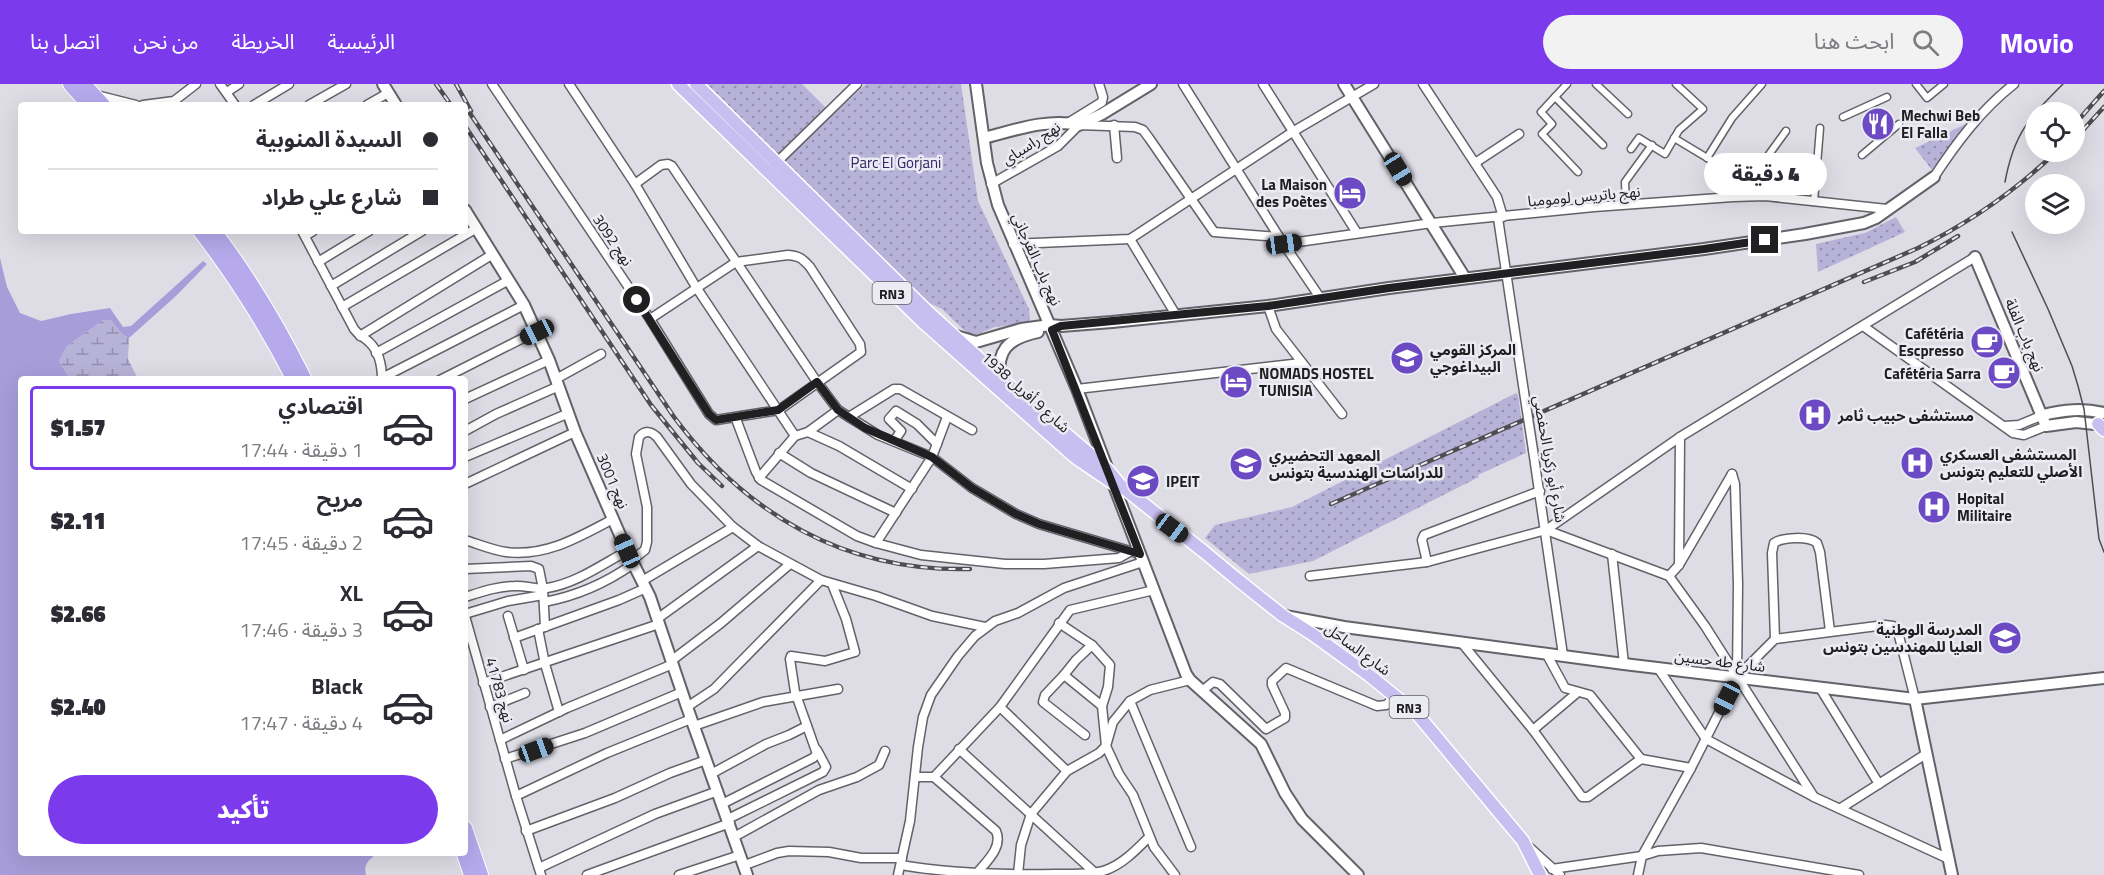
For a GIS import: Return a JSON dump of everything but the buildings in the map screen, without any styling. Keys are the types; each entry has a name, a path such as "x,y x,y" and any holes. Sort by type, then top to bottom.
{"highway":[{"path":"70,84 88,94"},
{"path":"202,234 227,267 272,337 292,376"},
{"path":"216,234 246,275 279,329 303,376"},
{"path":"468,837 481,875"},
{"path":"465,856 471,875"}],"main road":[{"name":"شارع 9 أفريل 1938","path":"678,84 924,323 999,382 1116,484"},
{"name":"شارع 9 أفريل 1938","path":"696,84 929,313 954,334 999,382"},
{"name":"شارع 9 أفريل 1938","path":"1079,453 1107,469 1116,484"},
{"name":"شارع الساحل","path":"1116,484 1282,615 1312,634 1418,714 1523,841 1540,875"}],"street":[{"path":"174,102 196,84"},
{"path":"220,84 233,102"},
{"path":"227,92 239,84"},
{"path":"259,102 289,84"},
{"path":"314,102 346,84"},
{"name":"نهج 3092","path":"492,84 650,319 709,414 716,420 736,419"},
{"path":"569,84 635,184 696,287 795,436"},
{"path":"776,163 857,84"},
{"name":"نهج باب القرجاني","path":"976,84 991,184 1013,244 1054,327 1107,469"},
{"path":"1068,123 1102,102 1103,97 1099,84"},
{"path":"984,138 1035,125 1068,123 1079,125 1102,114 1151,84"},
{"path":"1183,84 1321,299"},
{"path":"1263,84 1357,233"},
{"path":"1344,84 1465,278"},
{"path":"1013,244 1130,239 1294,131 1374,84"},
{"name":"شارع أبو زكريا الحفصي","path":"1424,84 1497,197 1546,530 1669,576"},
{"path":"1567,84 1541,112 1552,124 1542,134 1578,172"},
{"path":"1596,84 1628,114"},
{"path":"1631,150 1639,138 1665,154 1679,130 1703,109 1676,84"},
{"path":"1707,158 1732,118 1762,84"},
{"path":"1916,84 1927,98 1944,84"},
{"path":"954,334 976,342 1021,329 1268,306 1465,278 1704,249 1864,223 1876,218 1934,177 1957,142 1985,109 2014,84"},
{"path":"370,102 386,88 394,102"},
{"path":"88,94 123,102"},
{"path":"1555,97 1603,145"},
{"path":"1843,117 1887,97"},
{"path":"1862,154 1899,124"},
{"name":"نهج راسباي","path":"991,184 1058,146 1079,125 1114,125 1143,130 1191,200"},
{"path":"1114,125 1117,158"},
{"path":"1814,202 1820,128"},
{"path":"1765,196 1754,175 1786,131"},
{"path":"1475,163 1520,134"},
{"path":"1674,138 1714,162"},
{"path":"1626,205 1625,182 1652,146"},
{"path":"635,184 665,163 672,166 838,410 878,435 932,457 972,488 1016,514 1039,524 1138,556"},
{"name":"نهج باتريس لومومبا","path":"1191,200 1210,228 1217,233 1282,241 1432,223 1626,205 1765,196 1887,209"},
{"name":"نهج 3001","path":"468,214 524,304 549,360 575,432 644,585 745,869"},
{"path":"468,233 477,228"},
{"path":"307,234 318,262 342,307 360,336 371,344 376,353 382,368 382,376"},
{"path":"318,262 364,234"},
{"path":"331,286 417,234"},
{"path":"342,307 467,234"},
{"path":"1130,239 1176,315"},
{"path":"360,336 493,254"},
{"path":"650,319 736,262 788,255 800,256 810,267 862,348 858,355 778,410 736,419 759,478 857,536 921,555 1005,564 1063,563 1138,556"},
{"path":"1310,576 1427,562 1546,530 1680,437 1975,257"},
{"name":"نهج باب الفلة","path":"1975,257 2044,420"},
{"path":"376,353 509,280"},
{"path":"388,376 524,304"},
{"path":"1268,306 1276,329 1342,414"},
{"path":"1863,326 2004,426 2044,420 2103,423"},
{"path":"999,382 1002,351 1012,340 1054,327"},
{"path":"448,376 537,332"},
{"path":"468,429 557,383 601,354"},
{"path":"468,398 549,360"},
{"path":"1077,389 1301,363"},
{"path":"849,417 894,389 900,389 972,430"},
{"path":"759,478 795,436 808,432 838,410"},
{"path":"894,441 901,431 889,419 894,411 897,411 917,424 937,444"},
{"path":"468,456 569,413"},
{"path":"876,543 932,457 947,417"},
{"path":"468,483 575,432"},
{"path":"543,595 563,584 631,558 645,550 647,507 636,454 637,440 646,432 652,432 691,484 733,527 758,546 832,584 932,616 985,627"},
{"path":"808,432 839,446 912,489"},
{"path":"1679,565 1680,437"},
{"path":"1079,453 1092,447 1095,439"},
{"path":"779,453 811,473 896,513"},
{"path":"1737,678 1738,573 1732,474 1679,565 1669,576 1705,626 1737,678 1814,796"},
{"path":"1116,484 1138,556 1190,680 1261,744 1285,793 1302,819 1358,875"},
{"path":"1427,562 1422,540 1424,535 1540,491"},
{"path":"468,541 506,552 543,551 574,539 613,519"},
{"path":"514,638 644,585 733,527"},
{"path":"1546,530 1563,655"},
{"path":"1775,639 1772,553 1774,543 1779,540 1811,539 1817,543 1830,631"},
{"path":"483,683 658,622 758,546"},
{"path":"1612,554 1624,664"},
{"path":"898,875 910,821 923,717 931,695 958,656 985,627 1064,588 1138,556"},
{"path":"468,614 508,601 543,595 571,596 597,586 631,558"},
{"path":"500,740 672,662 790,564"},
{"path":"468,569 536,567 539,569 543,595 541,628 545,663 559,712"},
{"path":"687,707 714,689 821,580"},
{"path":"587,875 729,821 823,772 826,766 817,750 797,698 790,657 825,661 855,652 846,619 832,584"},
{"path":"468,596 505,586 528,586 543,595"},
{"path":"934,777 1000,707 1065,614 1076,607 1154,590"},
{"name":"شارع طه حسين","path":"1282,615 1344,627 1915,699 2102,677"},
{"path":"508,616 524,670"},
{"path":"1059,623 1092,645 1108,663 1110,668 1108,687 1102,706 1106,746 1119,774 1133,795 1154,847 1175,875"},
{"path":"1638,875 1642,856 1737,678 1775,639 1885,625 1893,626 1898,632 1915,699 1952,875"},
{"name":"نهج 41783","path":"468,626 526,831 540,872"},
{"path":"1312,634 1344,627"},
{"path":"1461,642 1584,797 1641,759"},
{"path":"1086,735 1043,702 1045,695 1092,645"},
{"path":"1546,653 1565,688 1590,695 1641,759 1691,768"},
{"path":"1202,691 1213,682 1220,684 1266,729 1285,718 1272,681 1286,668 1377,706 1386,705 1396,696"},
{"path":"1658,668 1706,739 1814,796 1949,860"},
{"path":"1064,675 1102,706"},
{"path":"1018,874 1022,838 1031,814 1067,771 1097,754 1106,746 1113,722 1130,701 1150,690 1190,680"},
{"path":"1820,688 1879,784"},
{"path":"516,796 607,753 692,723 763,702 797,698 838,689"},
{"path":"505,759 585,733 682,692"},
{"path":"1533,730 1578,692"},
{"path":"490,707 525,693"},
{"path":"1130,701 1191,847"},
{"path":"1000,707 1067,771"},
{"path":"711,774 766,744 807,726"},
{"path":"959,749 1094,872"},
{"path":"722,804 813,758 817,750"},
{"path":"734,837 819,790 879,765 885,751"},
{"path":"1841,808 1926,754"},
{"path":"526,831 615,798 670,773 706,760"},
{"path":"915,777 934,777 998,833 998,843 993,854 977,873"},
{"path":"540,872 655,814 718,791"},
{"path":"679,875 745,869 777,853 789,851 829,852 901,862 939,871 1018,874 1094,872 1119,864 1149,837"},
{"path":"1523,841 1556,872 1658,851 1701,848 1858,875"}],"green space":[{"name":"Parc El Gorjani","path":"707,84 802,84 833,115 866,84 961,84 978,201 1029,309 1030,319 1027,323 995,327 975,335 967,333 942,309 929,303"},
{"path":"1972,121 1932,170 1915,148"},
{"path":"1896,217 1905,232 1818,272 1816,244 1865,233"},
{"path":"103,320 111,320 122,334 129,338 128,359 136,376 68,376 59,361 67,346"},
{"path":"1516,393 1526,453 1478,475 1479,477 1313,561 1249,574 1205,538 1215,525 1292,507"}],"shaded area":[{"path":"0,258 7,287 20,313 41,321 110,308 123,327 131,326 203,261 207,264 177,295 129,338 122,334 111,320 103,320 67,346 59,361 68,376 18,376 18,856 374,856 367,863 366,875 0,875"}],"tram line":[{"path":"2005,182 2018,138 2032,117 2063,84"},
{"path":"2012,232 2048,309 2078,386 2084,409 2099,539 2104,552"}],"railway":[{"path":"436,84 449,102"},
{"path":"456,84 466,102"},
{"path":"2085,113 2104,91"},
{"path":"468,106 471,111"},
{"path":"2085,128 2104,107"},
{"path":"468,110 674,417 733,483 767,509 802,531 841,548 881,560 924,567 970,569"},
{"path":"468,130 651,405 698,463 722,486"},
{"path":"1331,504 1918,248 1991,205 2045,162"},
{"path":"1864,282 1915,262 1958,236"}],"place":[{"name":"Mechwi Beb El Falla","path":"1878,124"},
{"name":"La Maison des Poètes","path":"1350,193"},
{"name":"Cafétéria Escpresso","path":"1987,342"},
{"name":"المركز القومي البيداغوجي","path":"1407,358"},
{"name":"Cafétéria Sarra","path":"2004,373"},
{"name":"NOMADS HOSTEL TUNISIA","path":"1236,382"},
{"name":"مستشفى حبيب ثامر","path":"1815,415"},
{"name":"المستشفى العسكري الأصلي للتعليم بتونس","path":"1917,463"},
{"name":"المعهد التحضيري للدراسات الهندسية بتونس","path":"1246,464"},
{"name":"IPEIT","path":"1143,481"},
{"name":"Hopital Militaire","path":"1934,507"},
{"name":"المدرسة الوطنية العليا للمهندسين بتونس","path":"2005,638"}],"route":[{"path":"637,300 709,414 716,420 736,419 778,410 817,382 838,410 865,428 932,457 972,488 1016,514 1039,524 1140,554 1052,330 1061,326 1268,306 1389,288 1765,240"}]}
